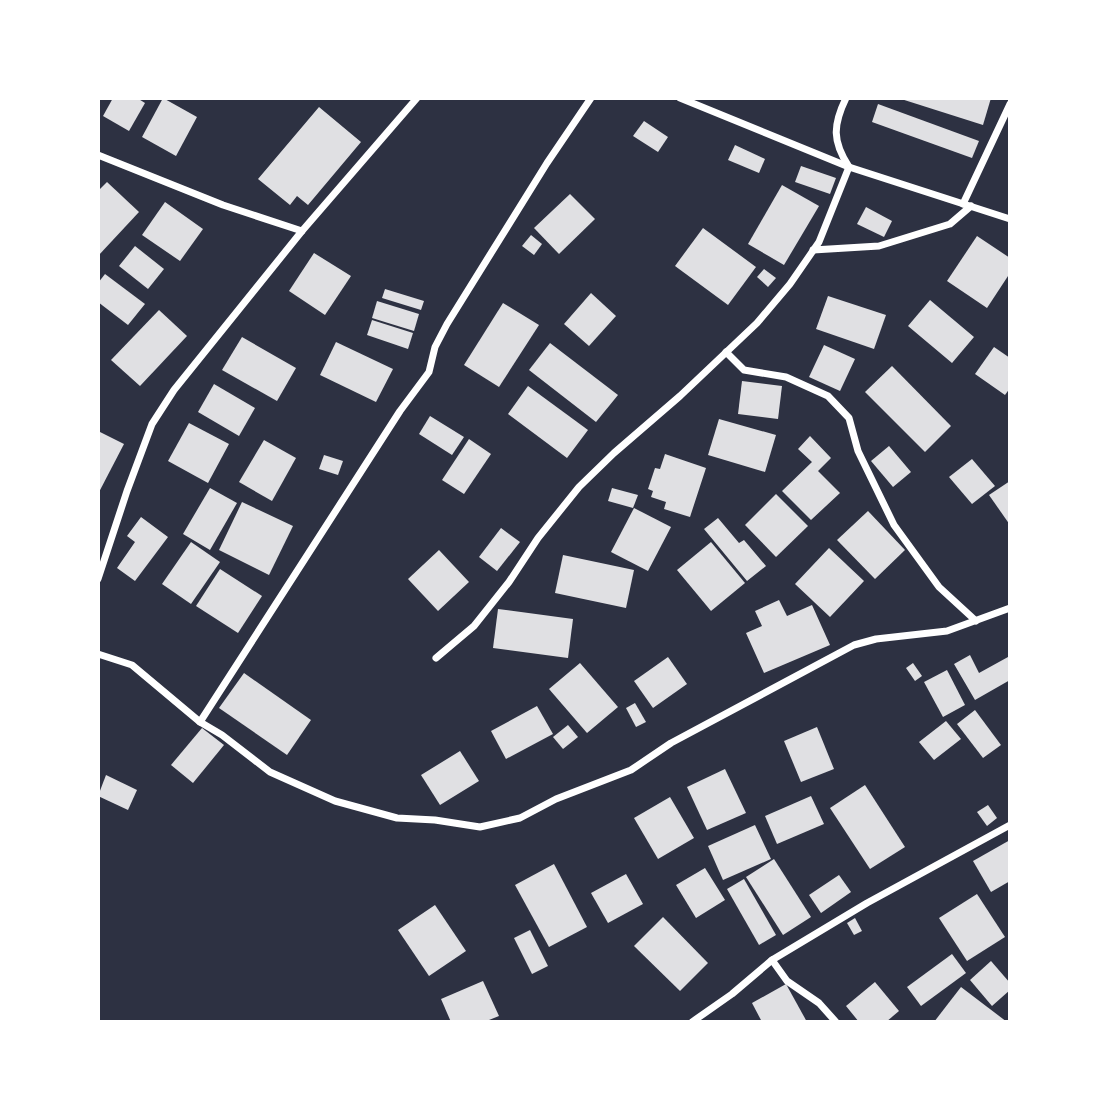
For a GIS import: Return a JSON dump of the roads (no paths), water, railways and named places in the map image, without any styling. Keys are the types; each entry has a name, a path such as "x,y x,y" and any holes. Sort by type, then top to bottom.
{"street":[{"path":"98,579 152,424 174,390 302,231 417,98"},
{"path":"200,722 393,422 429,372 435,348 447,324 547,163 591,98"},
{"path":"680,98 849,167 1010,219"},
{"path":"846,98 837,117 836,136 838,151 849,167"},
{"path":"813,250 879,246 950,224 967,205 1010,104"},
{"path":"98,155 223,205 302,231"},
{"path":"436,658 474,626 579,487 757,323 790,284 813,250 849,167"},
{"path":"726,352 744,370 786,377 828,396 849,418 858,451 894,525 939,587 976,621"},
{"path":"98,654 132,665 200,722 222,735 270,772 335,802 397,818 435,820 480,827 520,818 555,799 631,769 671,743 854,645 876,639 947,631 1010,608"},
{"path":"692,1022 732,994 772,960 867,903 1010,825"},
{"path":"772,960 787,981 820,1003 836,1022"}]}
